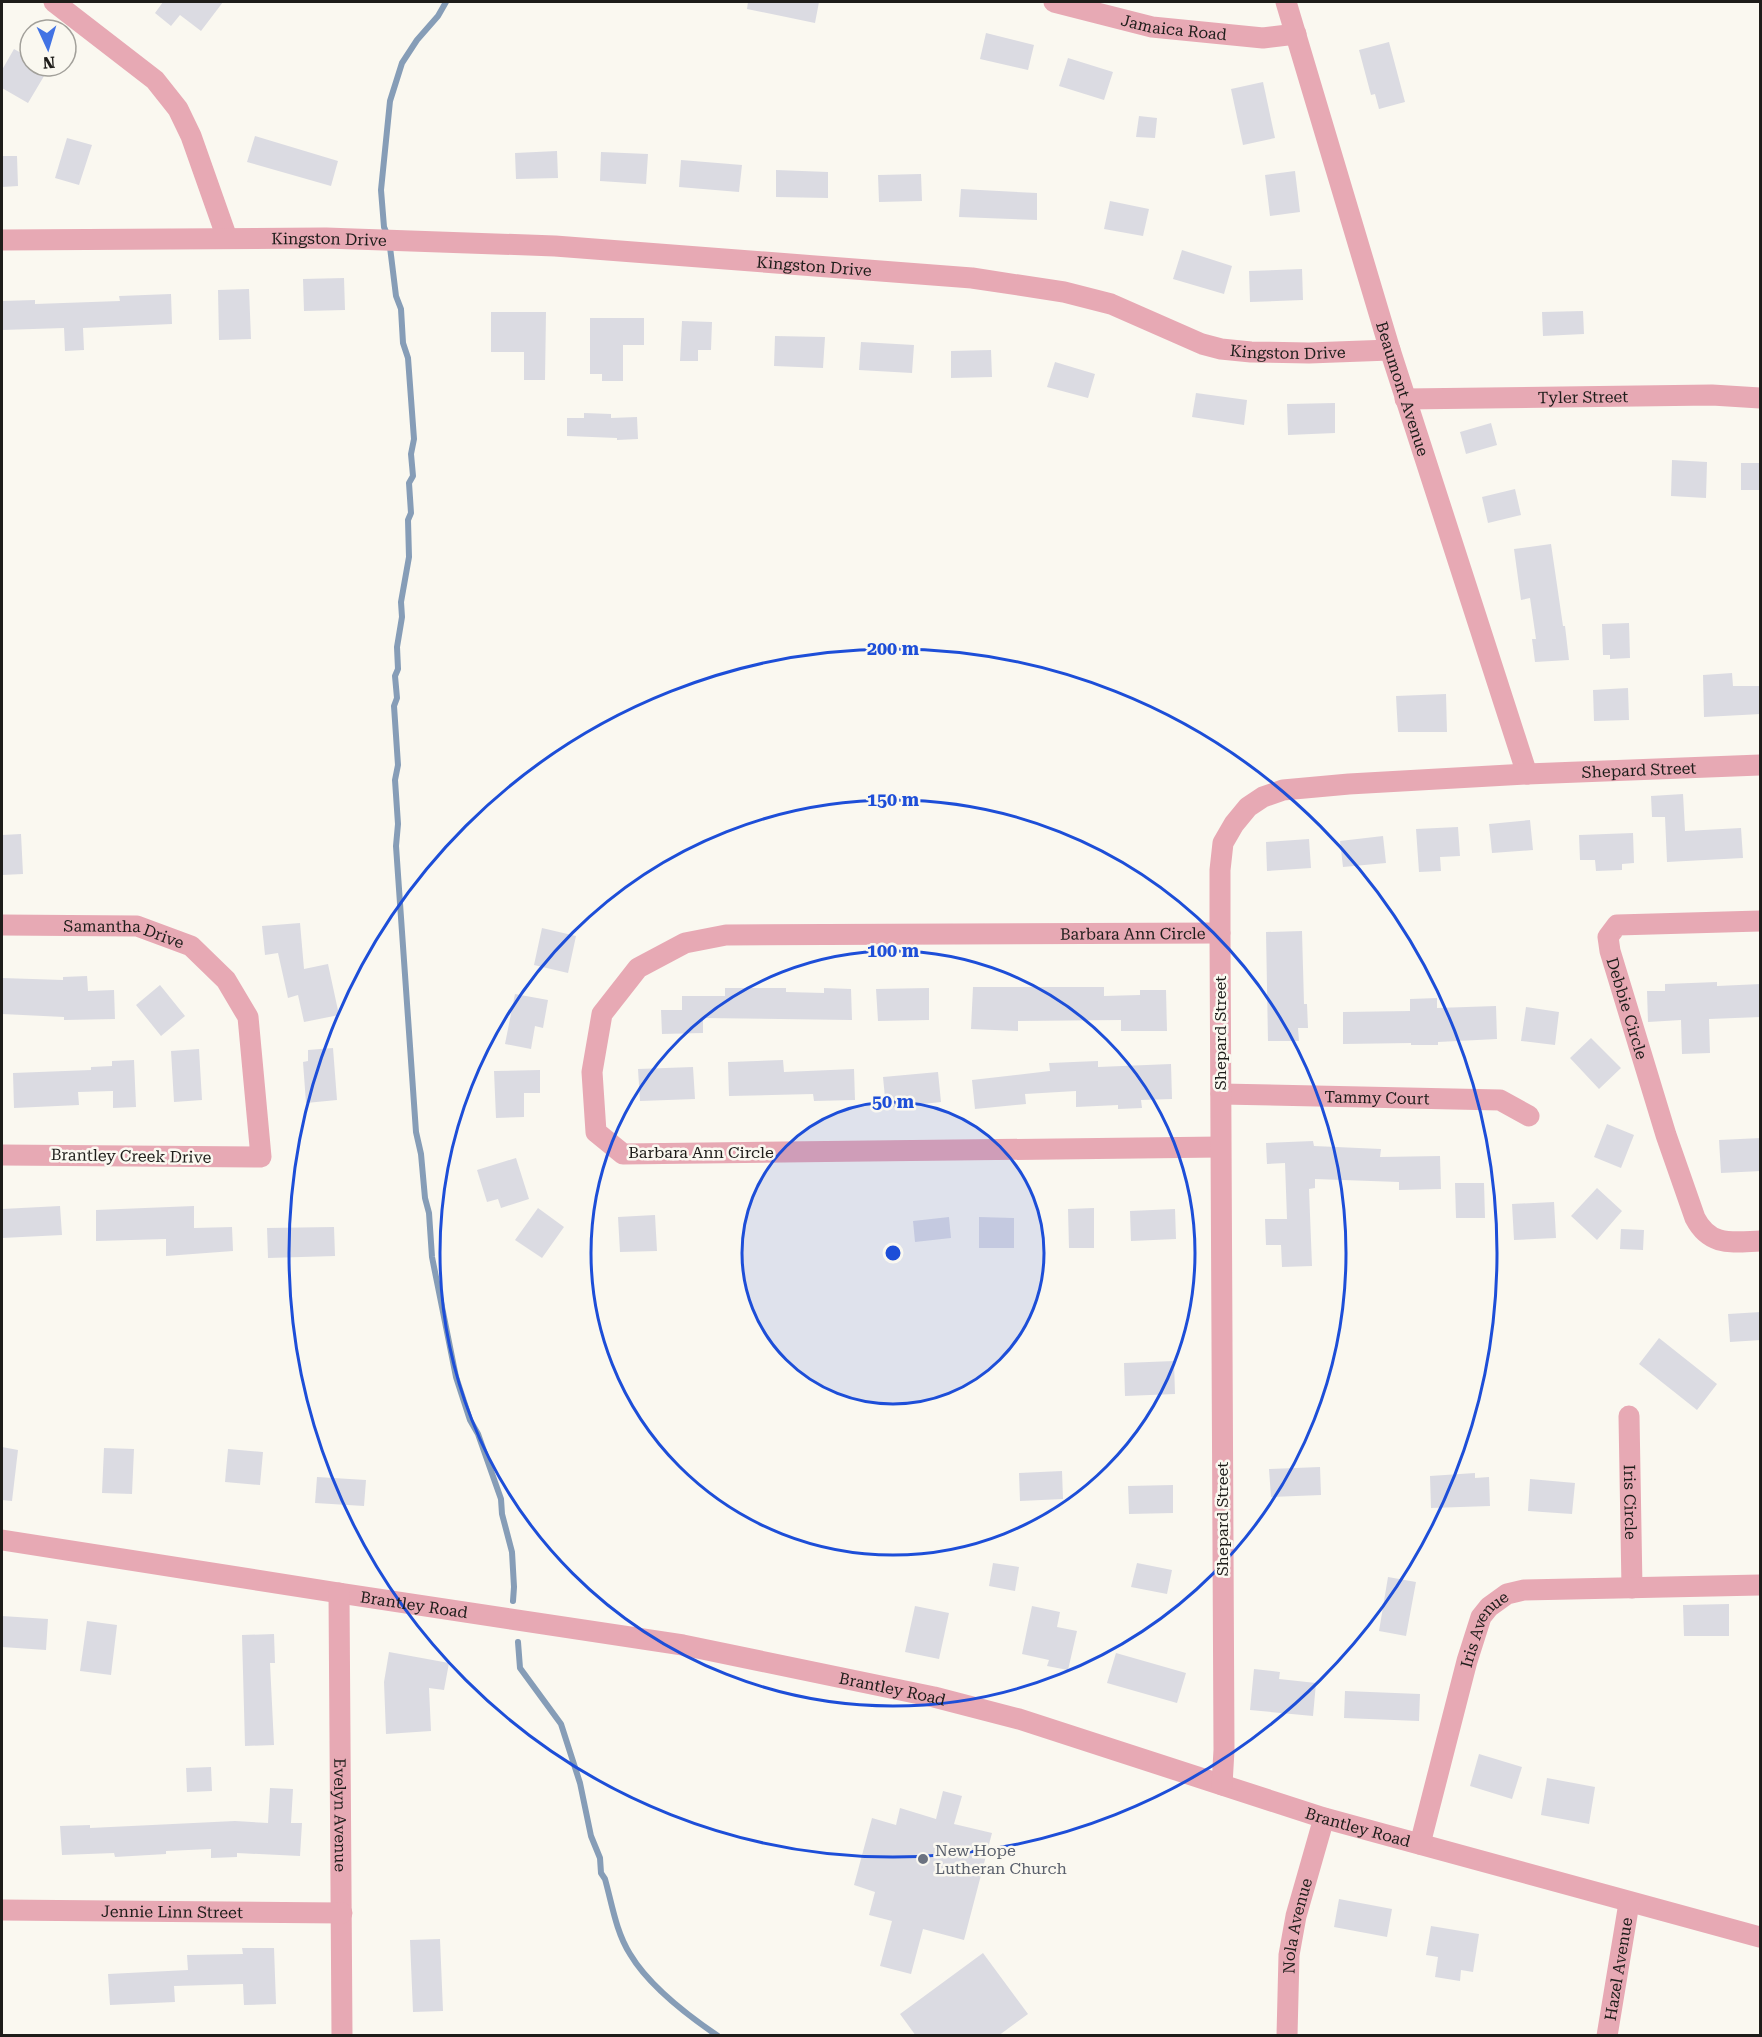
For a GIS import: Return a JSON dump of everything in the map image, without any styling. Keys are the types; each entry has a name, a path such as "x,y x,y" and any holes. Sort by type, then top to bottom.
{"street":[{"path":"54,2 155,80 178,109 191,136 227,238"},
{"name":"Jamaica Road","path":"1054,2 1152,27 1263,38 1296,34"},
{"name":"Beaumont Avenue","path":"1286,2 1390,350 1527,774"},
{"name":"Kingston Drive","path":"2,240 327,238 555,246 972,278 1064,292 1111,304 1202,344 1221,349 1309,353 1390,350"},
{"name":"Tyler Street","path":"1406,399 1712,394 1761,398"},
{"name":"Shepard Street","path":"1222,1785 1224,1738 1220,870 1223,843 1234,824 1248,807 1263,797 1284,790 1527,774 1761,765"},
{"name":"Debbie Circle","path":"1761,921 1617,925 1608,937 1610,951 1666,1135 1701,1231 1722,1242 1761,1241"},
{"name":"Samantha Drive","path":"2,925 137,926 191,946 226,980 248,1017 261,1157"},
{"name":"Barbara Ann Circle","path":"1220,933 726,934 685,943 638,968 602,1014 592,1072 596,1132 623,1154 1220,1148"},
{"name":"Tammy Court","path":"1221,1094 1500,1100 1529,1116"},
{"name":"Brantley Creek Drive","path":"2,1155 261,1157"},
{"name":"Iris Circle","path":"1629,1416 1632,1588"},
{"name":"Brantley Road","path":"2,1540 683,1645 934,1697 1019,1719 1324,1818 1629,1903 1761,1937"},
{"name":"Iris Avenue","path":"1420,1845 1467,1661 1481,1617 1489,1607 1507,1594 1524,1590 1761,1585"},
{"name":"Evelyn Avenue","path":"339,1593 342,2036"},
{"name":"Nola Avenue","path":"1287,2036 1287,1985 1296,1916 1324,1818"},
{"name":"Hazel Avenue","path":"1607,2036 1629,1903"},
{"name":"Jennie Linn Street","path":"2,1910 342,1913"}],"building":[{"path":"163,2 223,2 201,31 180,15 171,26 155,13"},
{"path":"748,2 819,2 815,23 747,9"},
{"path":"986,33 1034,45 1028,70 980,59"},
{"path":"1389,42 1405,102 1379,109 1375,94 1371,95 1359,50"},
{"path":"14,49 18,51 18,78 43,78 28,103 2,88 2,70"},
{"path":"1068,58 1113,72 1104,100 1059,86"},
{"path":"1263,82 1275,138 1243,145 1231,89"},
{"path":"1139,116 1157,118 1155,138 1136,137"},
{"path":"255,136 338,161 331,186 247,162"},
{"path":"67,138 92,145 79,185 55,178"},
{"path":"557,151 558,178 516,179 515,153"},
{"path":"601,152 648,154 646,184 600,181"},
{"path":"2,156 17,156 18,186 2,187"},
{"path":"681,160 742,165 739,192 679,187"},
{"path":"776,170 828,172 828,198 776,197"},
{"path":"1295,171 1300,212 1270,216 1265,175"},
{"path":"921,174 922,201 879,202 878,175"},
{"path":"961,189 1037,193 1037,220 959,217"},
{"path":"1110,201 1149,209 1143,236 1104,229"},
{"path":"1182,250 1232,266 1224,294 1173,279"},
{"path":"1302,269 1303,300 1250,302 1249,271"},
{"path":"344,278 345,310 304,311 303,279"},
{"path":"249,289 251,339 219,340 218,290"},
{"path":"171,294 172,324 83,328 84,350 65,351 64,328 2,330 2,301 35,300 35,304 120,301 119,296"},
{"path":"1583,311 1584,334 1543,336 1542,312"},
{"path":"491,312 546,312 545,380 524,380 524,352 491,352"},
{"path":"590,318 644,318 644,345 623,345 623,381 602,381 602,374 590,374"},
{"path":"682,321 712,322 711,350 698,350 698,361 680,361"},
{"path":"775,336 825,337 823,368 774,366"},
{"path":"861,342 914,345 912,373 859,370"},
{"path":"991,350 992,377 951,378 951,351"},
{"path":"1055,362 1095,374 1088,398 1047,387"},
{"path":"1196,393 1247,400 1244,425 1192,417"},
{"path":"1335,403 1335,433 1288,435 1287,404"},
{"path":"584,413 611,414 611,418 637,417 638,439 617,440 617,438 567,436 567,418 584,418"},
{"path":"1491,423 1497,445 1466,454 1460,432"},
{"path":"1672,460 1707,462 1706,498 1671,496"},
{"path":"1741,463 1761,463 1761,490 1741,490"},
{"path":"1515,489 1521,515 1488,523 1482,497"},
{"path":"1551,544 1569,660 1535,662 1532,639 1536,639 1530,598 1521,600 1514,549"},
{"path":"1629,623 1630,658 1610,659 1610,655 1603,655 1602,624"},
{"path":"1732,673 1733,686 1761,686 1761,714 1704,717 1703,675"},
{"path":"1628,688 1629,720 1594,721 1593,690"},
{"path":"1446,694 1447,732 1398,732 1396,696"},
{"path":"1683,794 1685,831 1741,828 1743,858 1667,862 1665,817 1652,817 1651,796"},
{"path":"1530,820 1533,850 1492,853 1489,824"},
{"path":"1458,827 1460,856 1440,857 1441,871 1419,872 1416,829"},
{"path":"1633,833 1634,863 1622,864 1622,870 1596,871 1595,860 1580,860 1579,835"},
{"path":"21,834 23,874 2,875 2,835"},
{"path":"1383,836 1386,863 1343,867 1340,841"},
{"path":"1309,839 1311,868 1267,871 1266,842"},
{"path":"300,923 304,969 328,964 339,1015 304,1022 298,995 288,998 278,953 265,955 262,926"},
{"path":"542,928 576,936 568,973 534,965"},
{"path":"1302,931 1304,1004 1307,1004 1308,1028 1298,1028 1299,1041 1268,1041 1266,932"},
{"path":"87,976 88,991 114,990 115,1019 64,1020 64,1017 2,1014 2,978 63,980 63,977"},
{"path":"1717,982 1717,986 1761,984 1761,1017 1709,1019 1710,1053 1682,1054 1681,1020 1648,1022 1647,991 1665,991 1665,984"},
{"path":"160,985 185,1016 161,1036 136,1005"},
{"path":"973,987 1104,987 1104,996 1140,995 1140,990 1166,990 1167,1031 1121,1031 1121,1020 1018,1021 1018,1031 971,1029"},
{"path":"725,988 786,988 786,992 824,993 824,988 851,989 852,1020 703,1018 703,1033 662,1034 661,1010 682,1010 682,996 725,996"},
{"path":"929,988 929,1020 878,1021 876,989"},
{"path":"515,994 548,1000 543,1028 535,1026 531,1049 505,1044"},
{"path":"1437,998 1437,1008 1496,1006 1497,1039 1438,1042 1438,1045 1343,1044 1343,1012 1410,1011 1410,999"},
{"path":"1526,1007 1559,1012 1555,1045 1521,1041"},
{"path":"1591,1038 1621,1068 1599,1089 1570,1058"},
{"path":"333,1048 337,1100 306,1103 303,1062 308,1061 308,1050"},
{"path":"199,1049 202,1100 174,1102 171,1051"},
{"path":"134,1060 136,1107 113,1108 113,1091 78,1092 79,1105 14,1108 13,1073 91,1070 91,1067 112,1066 112,1061"},
{"path":"783,1060 784,1072 854,1069 855,1100 814,1101 813,1094 729,1096 728,1062"},
{"path":"1098,1061 1098,1067 1171,1064 1172,1099 1141,1100 1142,1108 1118,1109 1118,1105 1076,1107 1076,1091 1025,1094 1026,1104 975,1109 972,1080 1050,1071 1049,1063"},
{"path":"693,1067 695,1099 640,1101 638,1069"},
{"path":"540,1070 540,1093 524,1093 524,1117 496,1118 494,1071"},
{"path":"938,1072 941,1102 886,1108 883,1077"},
{"path":"1607,1124 1634,1135 1621,1168 1594,1157"},
{"path":"1761,1138 1761,1171 1721,1173 1719,1140"},
{"path":"1313,1141 1314,1146 1381,1149 1380,1157 1440,1156 1441,1189 1399,1190 1399,1182 1315,1179 1315,1188 1309,1189 1312,1266 1282,1267 1281,1245 1266,1245 1265,1219 1287,1219 1285,1163 1267,1164 1266,1143"},
{"path":"516,1158 529,1199 501,1208 498,1199 487,1202 477,1170"},
{"path":"1455,1183 1484,1183 1485,1218 1456,1218"},
{"path":"1597,1188 1622,1211 1597,1240 1571,1216"},
{"path":"1554,1202 1556,1238 1514,1240 1512,1204"},
{"path":"60,1206 62,1235 2,1238 2,1209"},
{"path":"194,1206 194,1228 232,1227 233,1251 166,1256 166,1239 96,1241 96,1210"},
{"path":"538,1208 564,1227 542,1258 515,1240"},
{"path":"1094,1208 1094,1248 1069,1248 1068,1209"},
{"path":"1175,1209 1176,1239 1131,1241 1130,1211"},
{"path":"655,1215 657,1251 620,1252 618,1217"},
{"path":"949,1217 951,1238 915,1242 913,1221"},
{"path":"979,1217 1014,1218 1014,1248 979,1248"},
{"path":"334,1227 335,1256 268,1258 267,1228"},
{"path":"1621,1229 1644,1230 1643,1250 1620,1249"},
{"path":"1761,1312 1761,1340 1730,1342 1728,1314"},
{"path":"1659,1338 1717,1384 1697,1410 1639,1364"},
{"path":"1174,1361 1175,1394 1125,1396 1124,1363"},
{"path":"2,1447 18,1450 12,1501 2,1500"},
{"path":"104,1448 134,1449 132,1494 102,1493"},
{"path":"228,1449 263,1452 260,1485 225,1482"},
{"path":"1320,1467 1321,1495 1271,1497 1269,1469"},
{"path":"1062,1471 1063,1499 1020,1501 1019,1473"},
{"path":"1475,1473 1475,1478 1489,1477 1490,1506 1431,1508 1430,1476"},
{"path":"317,1477 366,1480 364,1506 315,1503"},
{"path":"1530,1479 1575,1483 1572,1514 1528,1511"},
{"path":"1173,1485 1173,1513 1129,1514 1128,1486"},
{"path":"993,1563 1019,1567 1015,1591 989,1586"},
{"path":"1137,1563 1172,1570 1167,1594 1131,1587"},
{"path":"1388,1577 1416,1582 1406,1636 1379,1631"},
{"path":"1729,1604 1729,1636 1684,1636 1683,1605"},
{"path":"915,1606 949,1613 939,1659 905,1652"},
{"path":"1032,1606 1060,1612 1057,1627 1077,1631 1068,1670 1047,1666 1049,1660 1022,1654"},
{"path":"2,1616 48,1619 46,1650 2,1647"},
{"path":"87,1621 117,1625 111,1675 80,1671"},
{"path":"274,1634 275,1663 270,1663 274,1745 245,1746 242,1635"},
{"path":"389,1652 449,1663 444,1690 429,1688 431,1731 386,1734 384,1682"},
{"path":"1116,1653 1186,1673 1177,1703 1107,1683"},
{"path":"1254,1669 1280,1672 1279,1679 1316,1683 1313,1716 1250,1710"},
{"path":"1345,1691 1420,1694 1419,1721 1344,1718"},
{"path":"1479,1754 1522,1767 1512,1799 1470,1786"},
{"path":"211,1767 212,1791 187,1792 186,1768"},
{"path":"1547,1778 1595,1787 1589,1824 1541,1815"},
{"path":"270,1788 293,1789 291,1823 302,1823 300,1856 237,1853 237,1857 211,1858 211,1849 115,1857 114,1853 62,1855 60,1826 90,1825 90,1828 235,1821 268,1823"},
{"name":"New Hope Lutheran Church","path":"943,1791 962,1796 954,1824 992,1833 964,1940 923,1929 911,1974 880,1966 892,1921 869,1915 875,1892 854,1885 872,1818 896,1825 900,1808 936,1819"},
{"path":"1339,1899 1392,1909 1387,1937 1334,1927"},
{"path":"1431,1926 1479,1934 1473,1972 1461,1970 1460,1981 1435,1977 1438,1957 1426,1955"},
{"path":"440,1939 443,2011 413,2012 410,1940"},
{"path":"242,1948 274,1948 276,2004 244,2005 243,1984 174,1986 175,2002 110,2005 108,1974 188,1970 187,1955 243,1954"},
{"path":"983,1953 1028,2014 998,2036 916,2036 900,2014"}],"waterway":[{"path":"446,2 402,63 390,101 381,190 384,227 389,239 396,296 401,309 403,343 408,358 414,439 411,454 413,476 409,483 411,513 408,520 409,557 401,602 402,617 397,647 398,669 395,676 397,698 394,706 398,765 395,780 398,824 396,846 416,1132 429,1213 432,1257 456,1377 501,1499 502,1514 512,1552 513,1601"},
{"path":"518,1642 520,1668 561,1724 580,1783 591,1836 600,1858 601,1873 605,1879 625,1945 638,1966 658,1988 718,2036"}],"place":[{"name":"New Hope Lutheran Church","path":"923,1859"}]}
